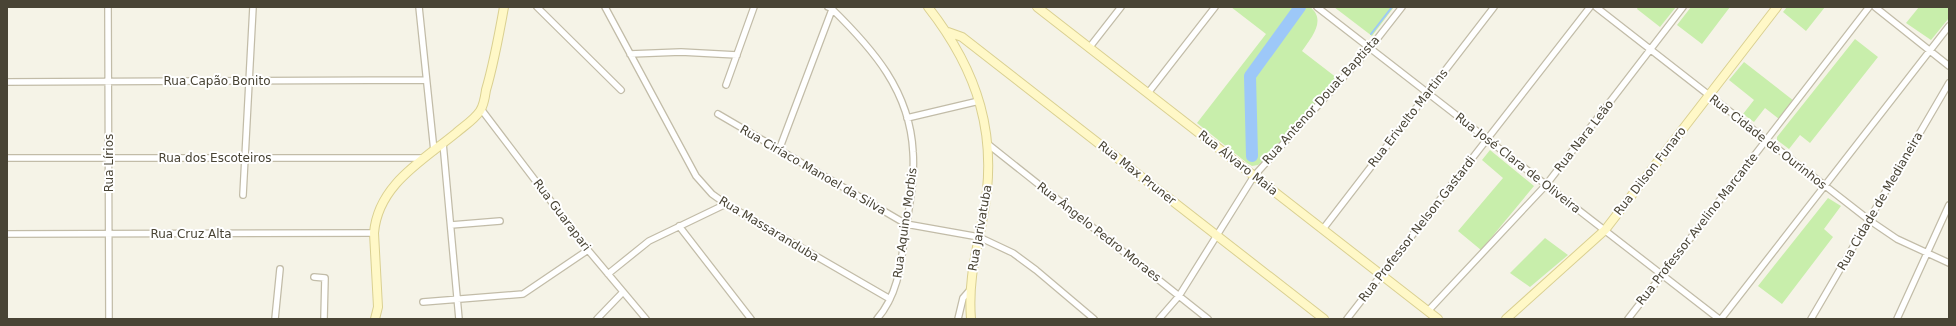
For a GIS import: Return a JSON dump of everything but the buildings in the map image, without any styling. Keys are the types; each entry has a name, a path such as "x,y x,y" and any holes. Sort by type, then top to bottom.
{"street":[{"name":"Rua Lírios","path":"108,7 110,319"},
{"path":"243,195 253,7"},
{"path":"419,7 434,151"},
{"path":"375,319 378,307 374,233 378,214 387,194 396,182 469,122 481,109 490,77 504,7"},
{"path":"537,7 621,90"},
{"name":"Rua Massaranduba","path":"605,7 696,176 712,194 726,204 890,299"},
{"path":"726,85 754,7"},
{"path":"779,150 831,7"},
{"name":"Rua Aquino Morbis","path":"831,7 880,60 892,79 907,118 912,140 914,162 899,273 890,299 877,319"},
{"name":"Rua Jarivatuba","path":"928,7 948,32 966,65 979,101 989,145 988,185 970,290 971,319"},
{"name":"Rua Álvaro Maia","path":"1037,7 1438,319"},
{"path":"1089,48 1121,7"},
{"path":"1148,93 1215,7"},
{"name":"Rua José Clara de Oliveira","path":"1317,7 1720,319"},
{"name":"Rua Antenor Douat Baptista","path":"1159,319 1179,296 1254,176 1370,48 1402,7"},
{"name":"Rua Erivelto Martins","path":"1323,229 1494,7"},
{"name":"Rua Professor Nelson Gastardi","path":"1347,319 1590,7"},
{"name":"Rua Cidade de Ourinhos","path":"1596,7 1869,220 1897,239 1949,263"},
{"name":"Rua Nara Leão","path":"1428,311 1546,185 1683,7"},
{"name":"Rua Dilson Funaro","path":"1506,319 1605,230 1777,7"},
{"name":"Rua Professor Avelino Marcante","path":"1628,319 1869,7"},
{"path":"1875,7 1949,66"},
{"path":"1720,319 1949,26"},
{"name":"Rua Max Pruner","path":"948,32 962,37 1324,319"},
{"path":"630,54 681,52 737,55"},
{"name":"Rua Capão Bonito","path":"7,82 426,80"},
{"name":"Rua Cidade de Medianeira","path":"1811,319 1949,83"},
{"path":"907,118 979,101"},
{"name":"Rua Guarapari","path":"481,109 588,250 646,319"},
{"name":"Rua Ciríaco Manoel da Silva","path":"718,114 906,224 979,237 1025,261 1094,319"},
{"path":"444,143 459,319"},
{"name":"Rua Ângelo Pedro Moraes","path":"989,145 1208,319"},
{"name":"Rua dos Escoteiros","path":"7,158 424,158"},
{"path":"608,274 641,245 726,204"},
{"path":"1897,319 1949,205"},
{"path":"451,225 500,221"},
{"path":"679,226 751,319"},
{"name":"Rua Cruz Alta","path":"7,234 374,233"},
{"path":"423,302 523,294 588,250"},
{"path":"275,319 280,270"},
{"path":"314,277 325,278 324,319"},
{"path":"958,319 963,298 970,290"},
{"path":"597,319 623,292"}],"green space":[{"path":"1231,7 1310,7 1315,12 1317,18 1316,29 1302,51 1337,78 1272,153 1258,165 1252,166 1197,123 1266,34"},
{"path":"1334,7 1394,7 1372,36"},
{"path":"1638,7 1676,7 1660,27 1637,9"},
{"path":"1691,7 1730,7 1702,44 1677,25"},
{"path":"1787,7 1825,7 1806,31 1783,12"},
{"path":"1919,7 1949,7 1949,18 1931,40 1906,23"},
{"path":"1855,39 1878,57 1810,143 1800,135 1789,149 1777,140 1777,137"},
{"path":"1744,62 1794,101 1779,119 1765,108 1754,122 1743,114 1754,100 1729,80"},
{"path":"1490,150 1534,186 1481,250 1458,231 1503,178 1482,160"},
{"path":"1828,198 1841,206 1824,229 1833,237 1782,304 1758,286"},
{"path":"1545,238 1568,255 1530,287 1510,273"}],"waterway":[{"path":"1252,156 1250,76 1300,7"},
{"path":"1371,34 1392,7"}]}
